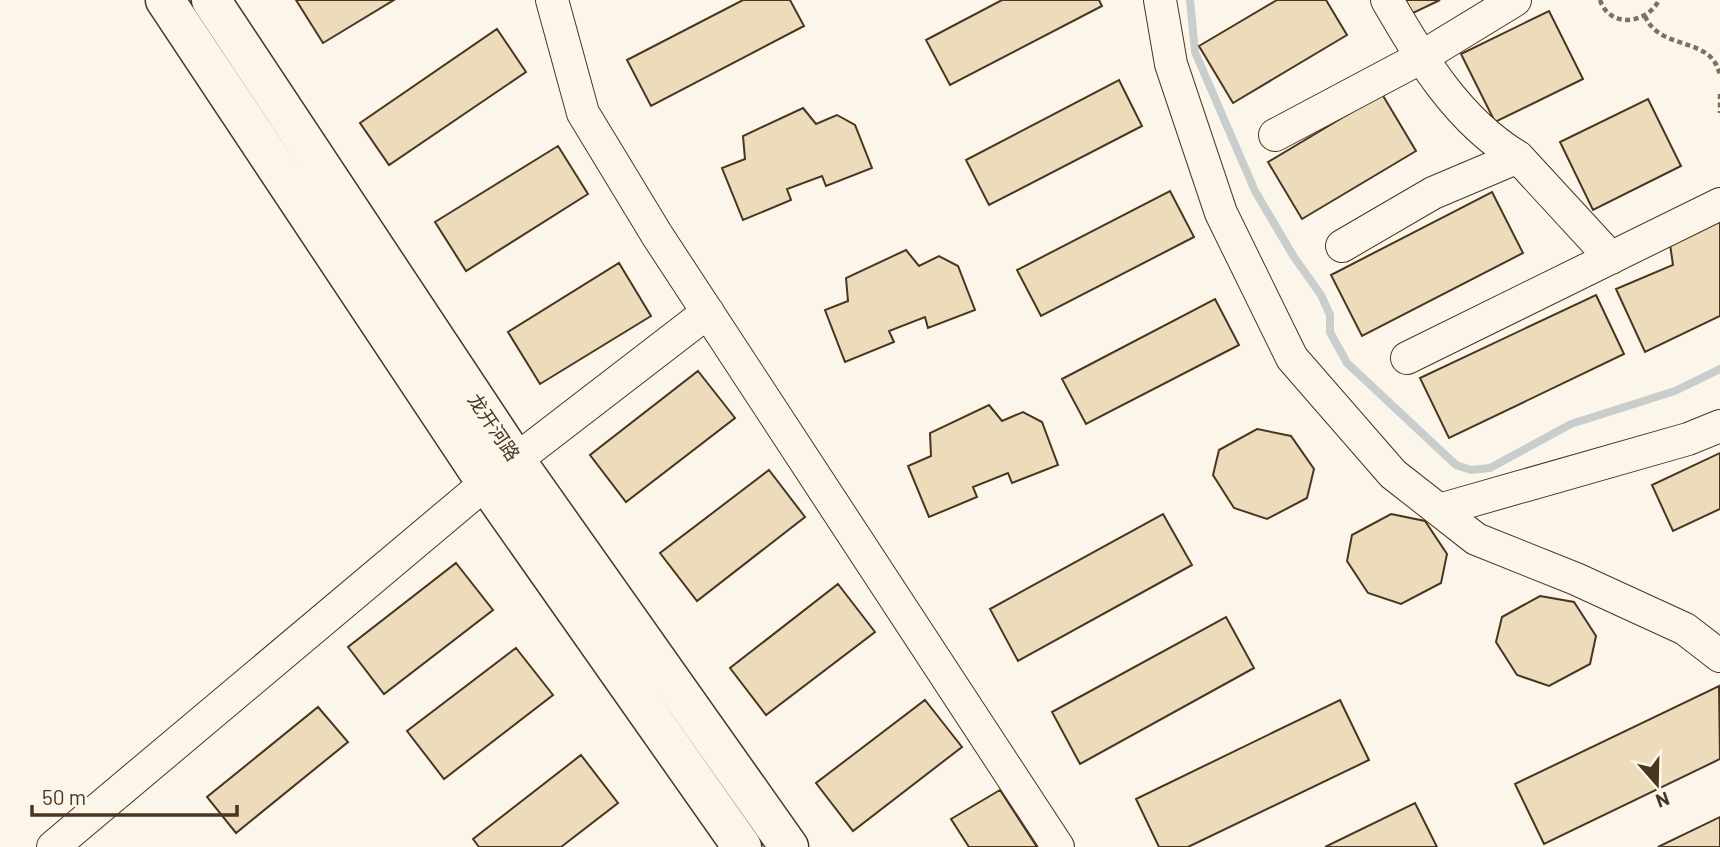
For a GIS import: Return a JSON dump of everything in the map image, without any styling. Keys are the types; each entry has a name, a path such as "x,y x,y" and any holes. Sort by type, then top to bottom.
{"main road":[{"name":"龙开河路","path":"165,0 486,483 742,847"},
{"name":"龙开河路","path":"211,0 517,462 789,847"}],"street":[{"path":"552,0 583,113 708,312 1058,847"},
{"path":"1160,0 1171,64 1221,213 1292,358 1393,474 1476,539 1576,579 1685,629 1720,656"},
{"path":"1387,0 1420,58 1458,107 1500,146 1518,157 1611,258"},
{"path":"1275,135 1420,58 1515,0"},
{"path":"1342,246 1433,193 1518,157"},
{"path":"1407,358 1720,204"},
{"path":"53,847 486,483 517,462 708,312"},
{"path":"1438,510 1688,439 1720,426"}],"path":[{"path":"1600,0 1614,17 1625,20 1646,16 1658,0"},
{"path":"1646,16 1656,33 1675,42 1702,49 1716,62 1720,76"},
{"path":"1720,94 1720,113"}],"building":[{"path":"296,0 394,0 323,43"},
{"path":"743,0 790,0 804,26 651,106 627,60"},
{"path":"1002,0 1099,0 1102,6 950,85 926,40"},
{"path":"1277,0 1326,0 1347,35 1233,103 1199,46"},
{"path":"1404,0 1440,0 1411,14"},
{"path":"1549,11 1583,79 1495,122 1461,54"},
{"path":"497,29 526,72 389,165 360,123"},
{"path":"1119,80 1142,126 989,205 966,160"},
{"path":"1382,94 1416,151 1302,219 1268,162"},
{"path":"1648,99 1681,166 1593,210 1560,142"},
{"path":"803,108 816,124 837,115 855,125 872,168 826,186 822,176 787,189 791,200 743,220 722,168 745,159 743,136"},
{"path":"558,146 588,194 466,271 435,222"},
{"path":"1170,191 1194,237 1041,316 1017,270"},
{"path":"1492,192 1523,253 1362,336 1331,275"},
{"path":"1720,219 1720,316 1645,352 1616,289 1673,265 1670,244"},
{"path":"906,250 919,266 939,256 958,266 975,310 928,328 925,317 889,331 894,342 845,362 825,310 848,301 846,278"},
{"path":"619,263 651,316 540,384 508,332"},
{"path":"1596,295 1624,354 1449,438 1420,378"},
{"path":"1215,299 1239,345 1086,424 1062,379"},
{"path":"698,371 735,418 626,502 590,455"},
{"path":"989,405 1002,421 1023,412 1042,422 1058,465 1012,483 1008,473 973,487 977,497 929,517 908,466 931,456 930,433"},
{"path":"1257,429 1291,436 1314,469 1307,498 1267,519 1234,508 1213,475 1219,450"},
{"path":"1720,453 1720,509 1673,531 1652,485"},
{"path":"769,470 805,517 697,601 660,553"},
{"path":"1163,514 1192,565 1018,661 990,609"},
{"path":"1391,514 1425,521 1447,554 1441,583 1401,604 1368,593 1347,561 1352,535"},
{"path":"456,563 493,610 384,694 348,647"},
{"path":"838,584 875,632 766,715 730,668"},
{"path":"1540,596 1574,602 1596,636 1590,664 1549,686 1517,675 1496,642 1502,617"},
{"path":"1226,617 1254,668 1080,764 1052,712"},
{"path":"516,648 553,695 444,779 407,731"},
{"path":"1719,686 1720,759 1544,844 1515,784"},
{"path":"925,700 962,747 853,831 816,783"},
{"path":"1340,700 1369,760 1188,847 1159,847 1136,799"},
{"path":"318,707 348,742 236,833 207,797"},
{"path":"581,755 618,803 561,847 479,847 473,839"},
{"path":"1000,790 1037,847 969,847 951,819"},
{"path":"1415,803 1437,847 1325,847"},
{"path":"1720,817 1720,847 1658,847"}],"waterway":[{"path":"1190,0 1195,52 1255,191 1294,257 1321,295 1330,315 1330,332 1347,363 1456,465 1471,470 1490,468 1571,424 1675,391 1720,369"}]}
